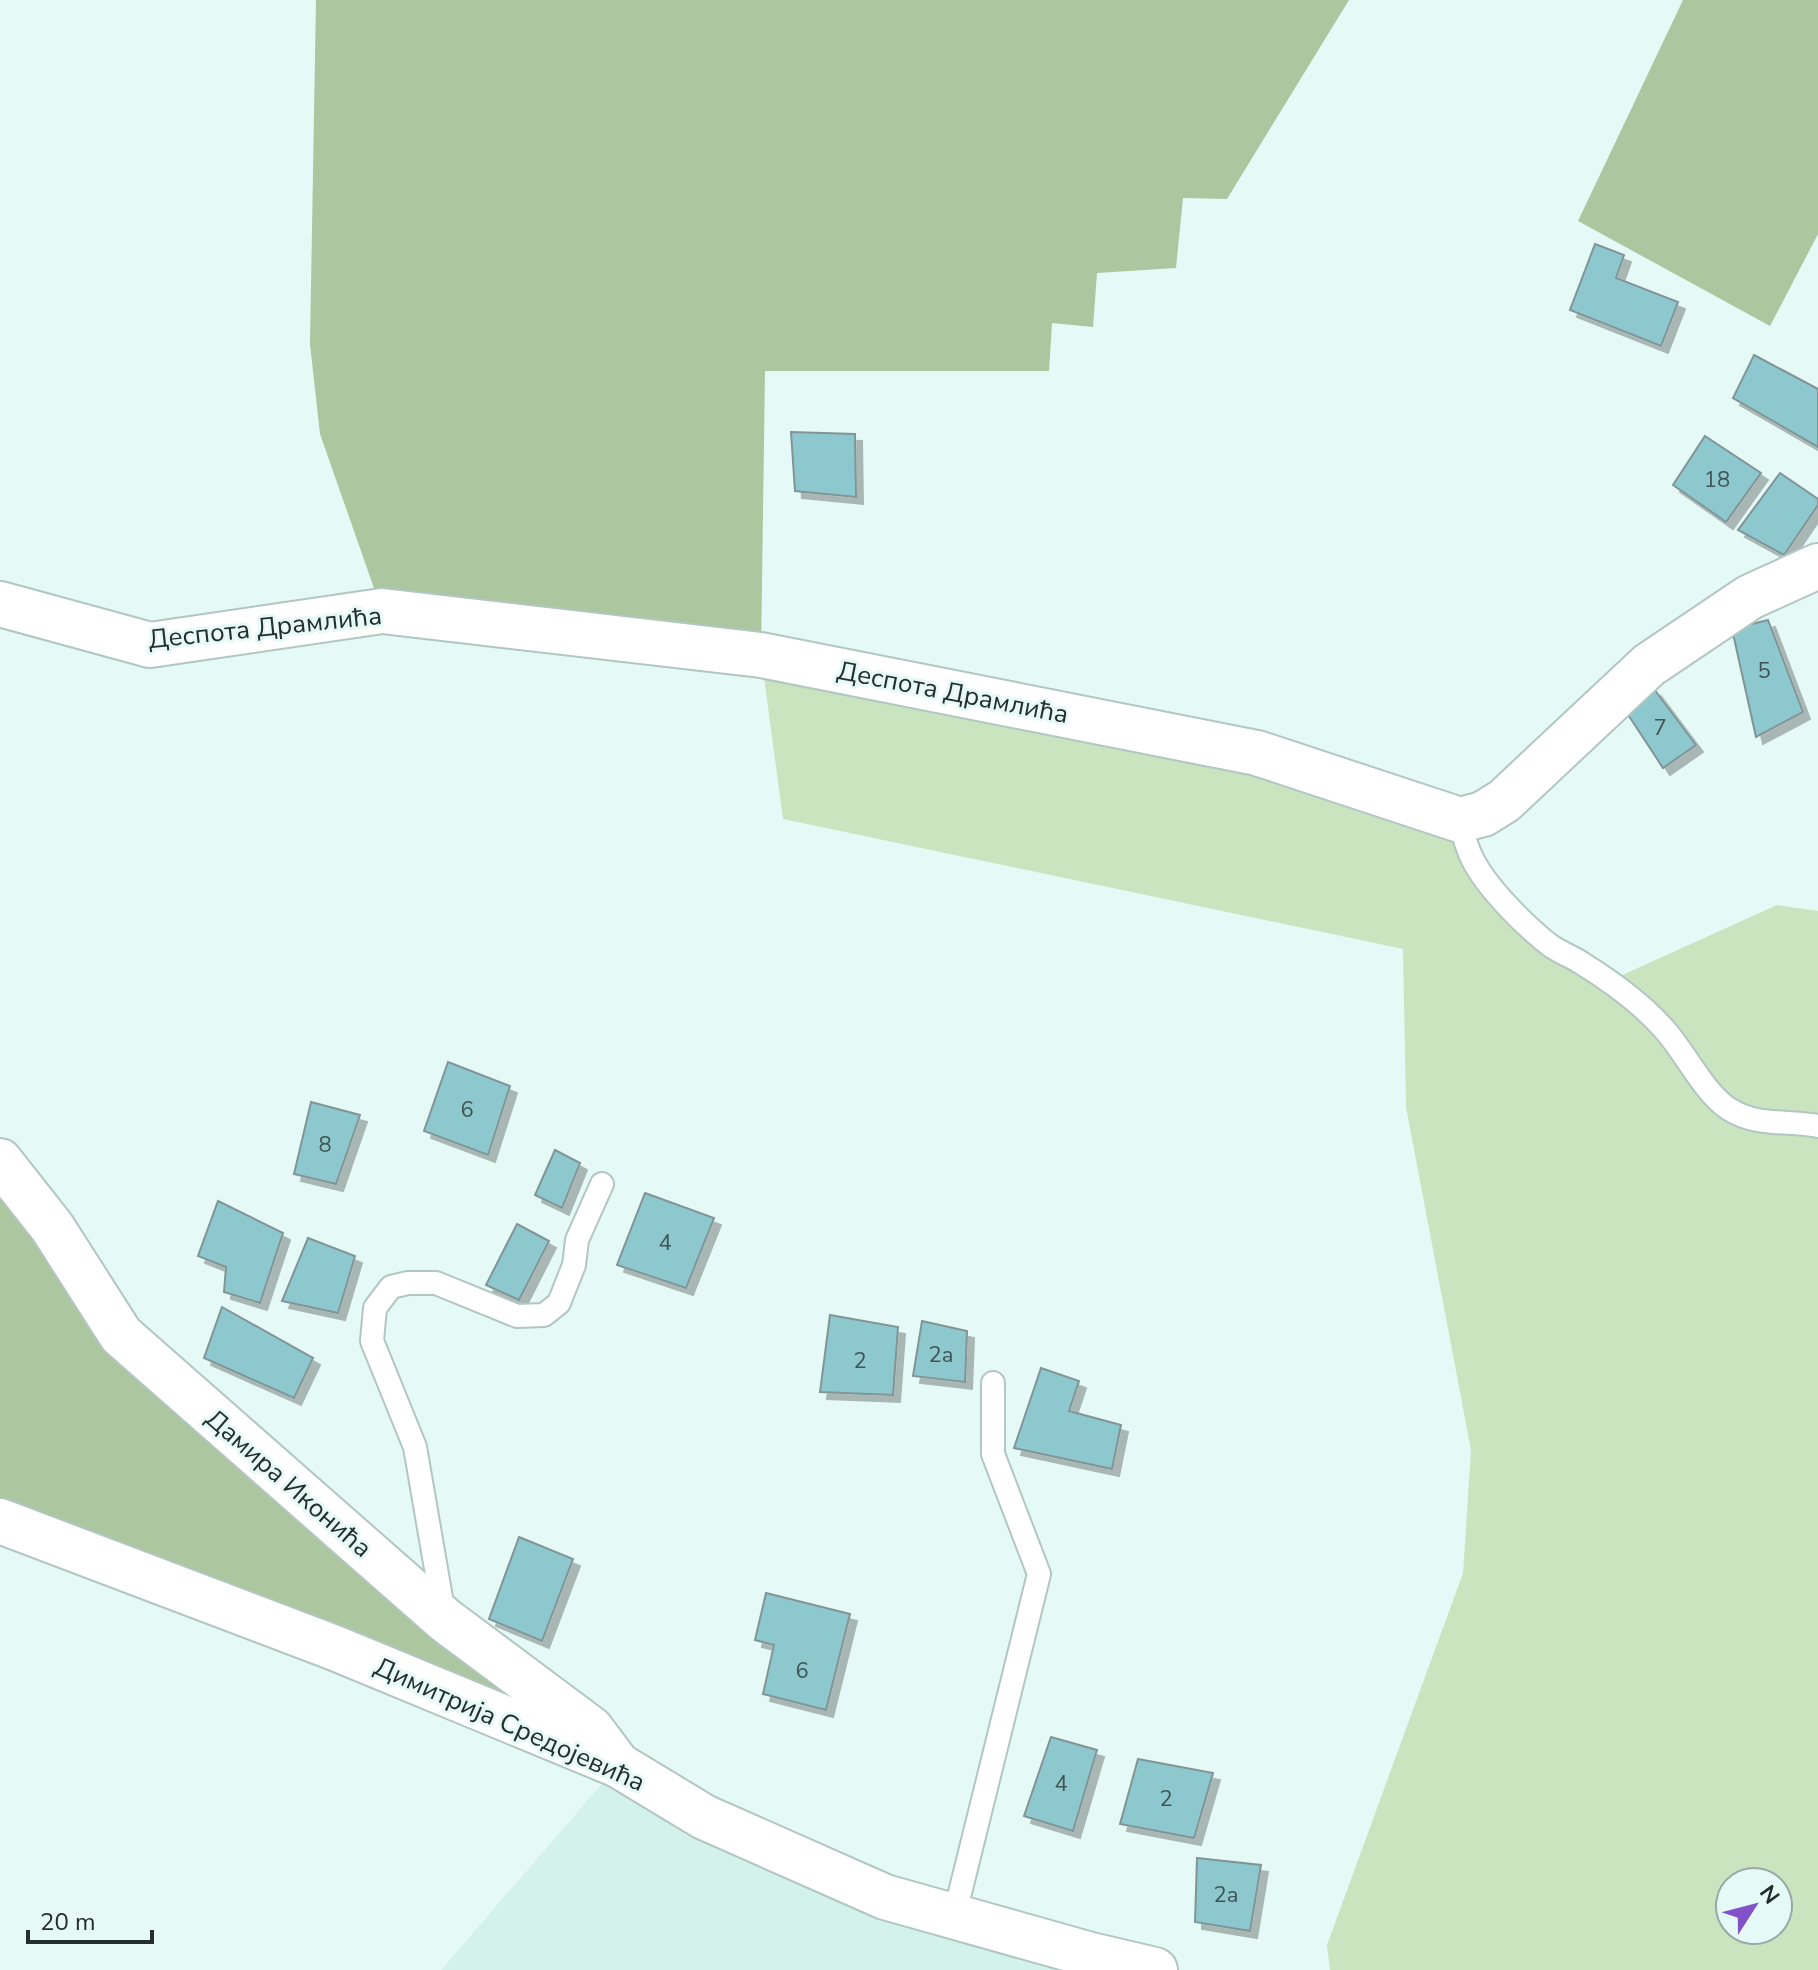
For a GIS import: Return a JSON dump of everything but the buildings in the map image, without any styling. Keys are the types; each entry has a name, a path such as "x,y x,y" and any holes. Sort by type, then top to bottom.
{"street":[{"path":"1460,820 1483,814 1504,801 1649,665 1750,597 1818,566"},
{"name":"Деспота Драмлића","path":"0,604 150,645 382,611 761,655 1257,753 1460,820"},
{"name":"Дамира Иконића","path":"0,1161 52,1227 121,1335 445,1620 591,1729 618,1765"},
{"name":"Димитрија Средојевића","path":"0,1521 335,1648 618,1765 704,1817 885,1897 1155,1970"}],"lane":[{"path":"1460,820 1474,863 1490,885 1551,945 1609,981 1641,1006 1664,1029 1727,1108 1746,1118 1770,1123 1797,1122 1818,1126"},
{"path":"445,1620 415,1447 372,1341 375,1308 391,1287 408,1283 436,1283 517,1316 544,1315 559,1303 574,1265 577,1240 602,1184"},
{"path":"954,1917 1039,1574 993,1454 993,1383"}],"shaded area":[{"path":"618,1765 705,1817 1155,1970 441,1970"}],"green space":[{"path":"316,0 1349,0 1227,199 1183,198 1176,268 1097,273 1093,327 1052,323 1049,371 765,371 761,655 382,611 320,434 310,344"},
{"path":"1683,0 1818,0 1818,234 1770,326 1578,221"},
{"path":"761,655 1460,820 1490,885 1609,981 1777,905 1818,911 1818,1970 1330,1970 1327,1945 1463,1573 1471,1450 1406,1107 1403,949 783,819"},
{"path":"0,1161 121,1335 591,1729 0,1528"}]}
